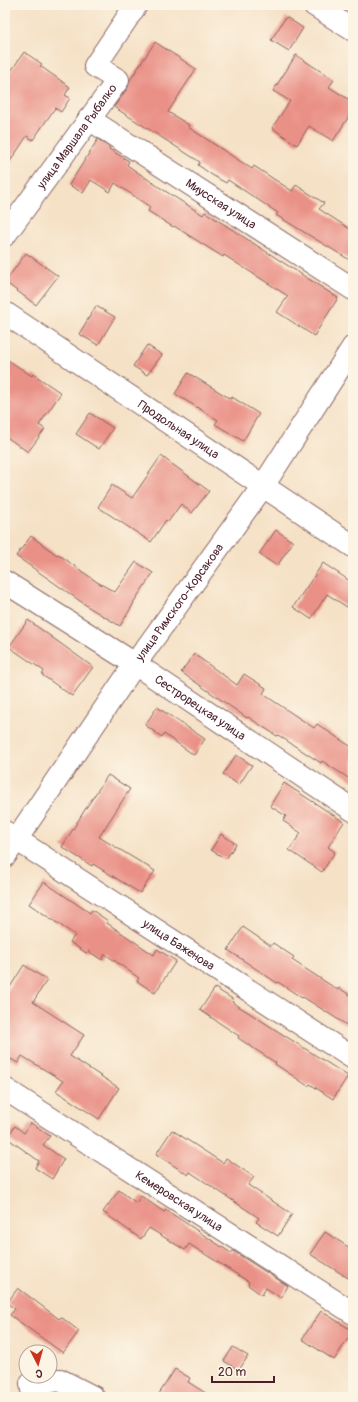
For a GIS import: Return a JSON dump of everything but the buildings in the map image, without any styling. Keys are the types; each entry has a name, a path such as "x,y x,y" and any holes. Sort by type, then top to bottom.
{"street":[{"name":"улица Маршала Рыбалко","path":"5,235 118,80 95,66 136,5"},
{"path":"314,5 353,30"},
{"name":"Миусская улица","path":"89,119 353,290"},
{"name":"Продольная улица","path":"5,313 353,546"},
{"name":"улица Римского-Корсакова","path":"9,842 263,486 353,347"},
{"name":"Сестрорецкая улица","path":"5,582 135,664 353,810"},
{"name":"улица Баженова","path":"9,842 353,1058"},
{"name":"Кемеровская улица","path":"5,1089 353,1313"},
{"path":"32,1397 31,1383 60,1380 93,1397"}]}
